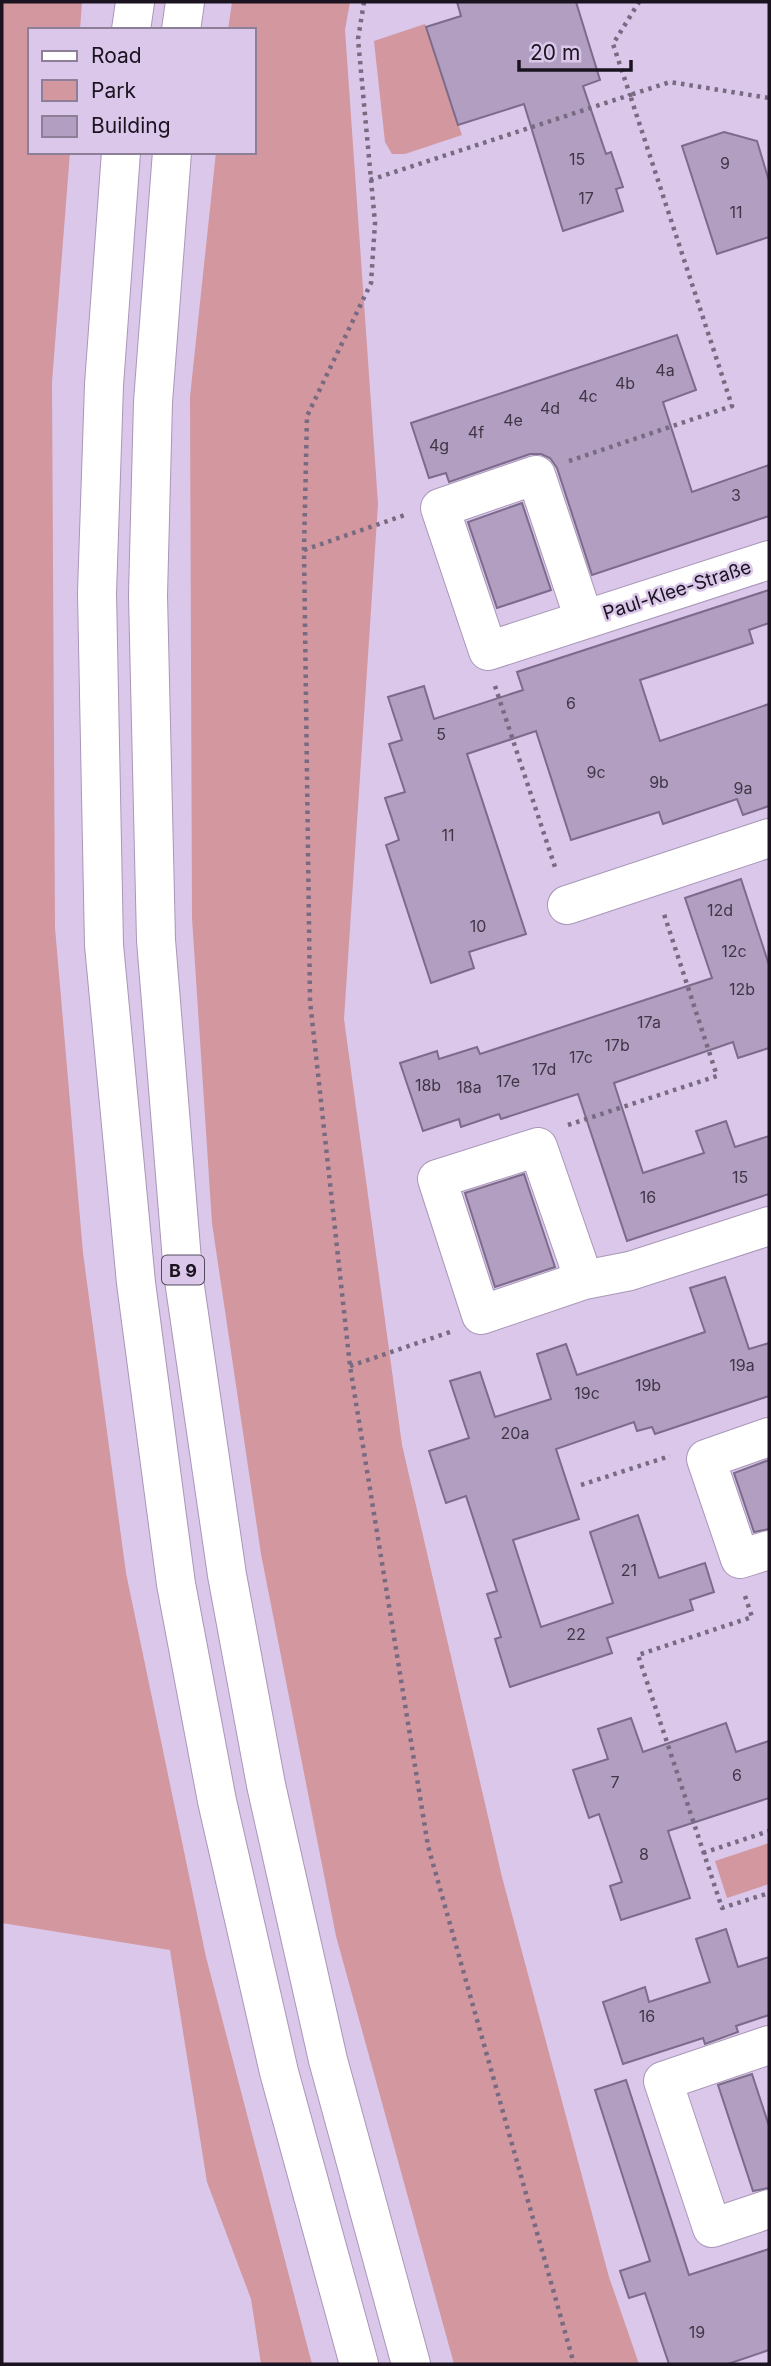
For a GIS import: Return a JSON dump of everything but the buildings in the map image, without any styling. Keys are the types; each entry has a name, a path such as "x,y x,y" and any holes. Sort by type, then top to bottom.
{"main road":[{"path":"131,28 135,2"},
{"path":"181,28 185,2"},
{"name":"B 9","path":"121,154 104,385 97,593 104,945 136,1283 177,1584 217,1801 279,2072 359,2364"},
{"name":"B 9","path":"172,154 153,402 148,594 156,940 183,1273 227,1575 266,1785 328,2060 411,2364"},
{"path":"488,651 440,508 536,475"},
{"name":"Paul-Klee-Straße","path":"536,475 584,619"},
{"name":"Paul-Klee-Straße","path":"488,651 769,560"},
{"path":"567,905 769,838"},
{"path":"584,1280 538,1147 437,1180 481,1315 584,1280 630,1271 769,1226"},
{"path":"755,1554 705,1459 769,1437"},
{"path":"769,2045 663,2081 712,2228 769,2209"}],"path":[{"path":"364,2 358,39 375,223 371,283 307,416 304,550 310,1001 350,1366 428,1846 574,2364"},
{"path":"536,475 587,454 732,406 613,44 639,2"},
{"path":"370,180 670,82 769,98"},
{"path":"304,550 414,512 440,508"},
{"path":"488,651 488,665 567,905"},
{"path":"538,1147 548,1132 717,1076 652,877"},
{"path":"350,1366 466,1327 481,1315"},
{"path":"581,1485 691,1449 705,1459"},
{"path":"755,1554 739,1578 752,1616 638,1655 722,1908 769,1893"},
{"path":"703,1853 769,1831"}],"green space":[{"path":"2,2 82,2 80,28 28,28 28,154 70,154 52,382 55,928 83,1253 126,1573 206,1957 312,2364 261,2364 251,2299 207,2182 170,1950 2,1923"},
{"path":"232,2 350,2 345,30 378,504 344,1019 402,1445 502,1877 609,2277 639,2364 454,2364 336,1936 261,1554 212,1223 192,918 190,397 216,154 256,154 256,28 228,28"},
{"path":"425,24 462,135 405,154 392,154 385,142 374,41"},
{"path":"769,1843 769,1884 727,1898 715,1861"}]}
